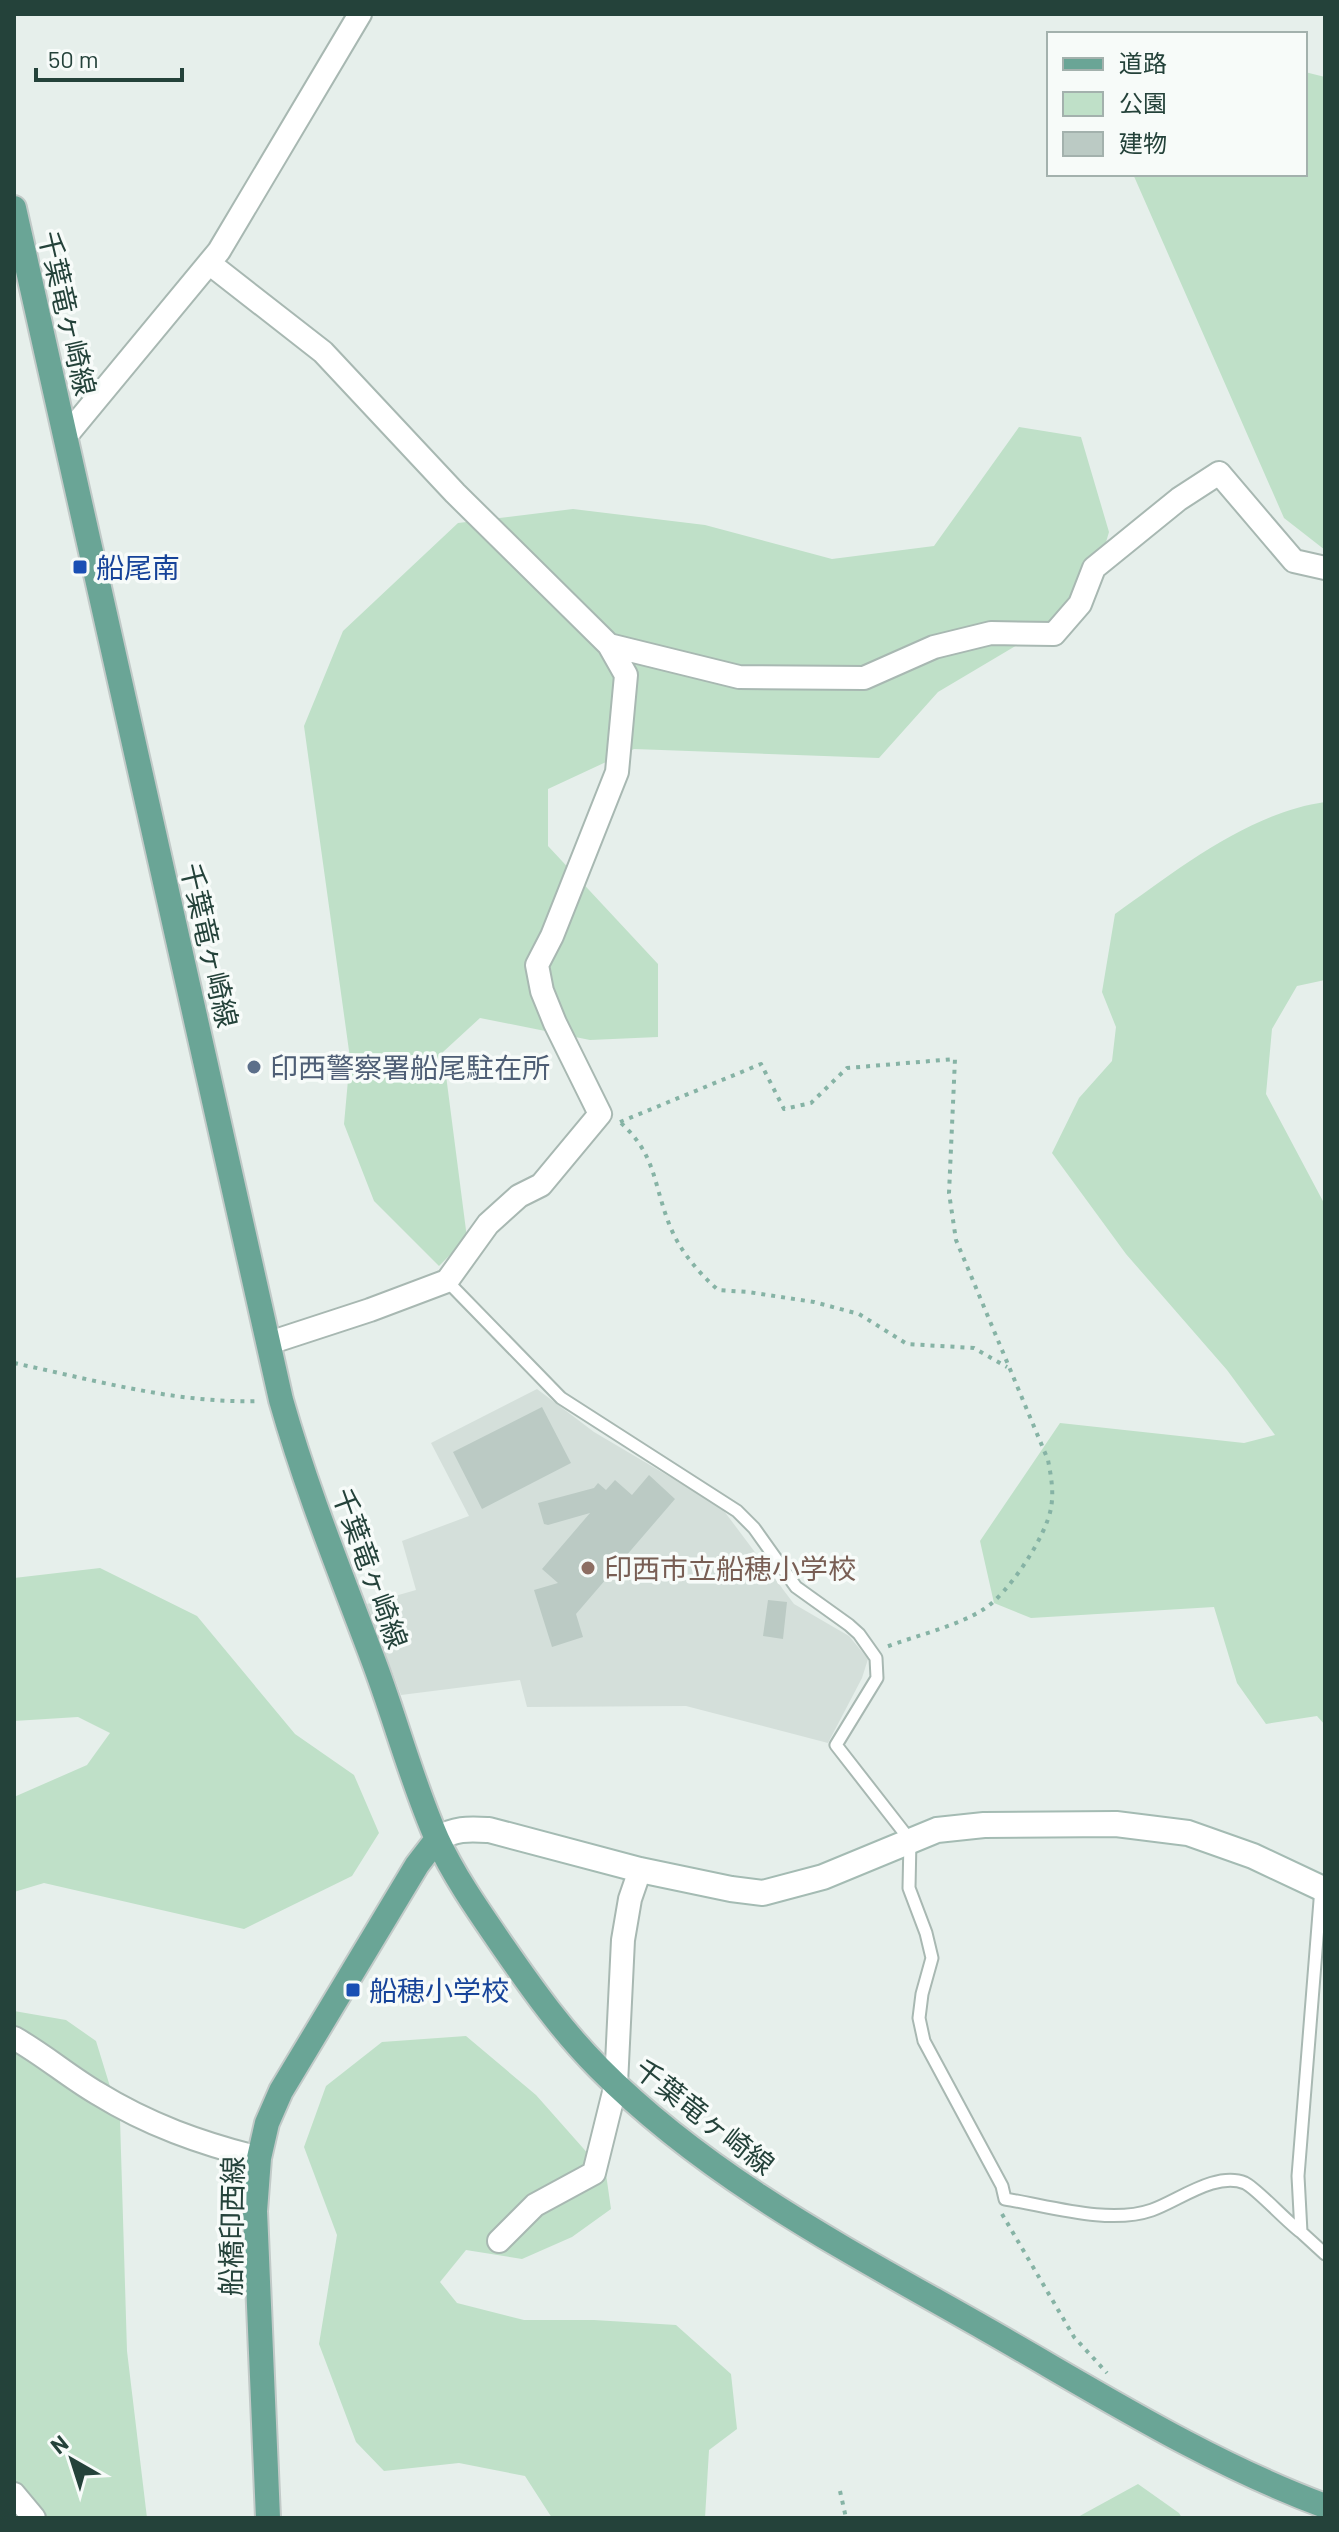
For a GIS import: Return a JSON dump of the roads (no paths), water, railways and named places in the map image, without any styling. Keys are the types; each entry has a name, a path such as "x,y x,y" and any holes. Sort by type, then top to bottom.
{"main road":[{"name":"千葉竜ヶ崎線","path":"14,208 281,1400 333,1558 437,1839 476,1906 517,1967 579,2047 616,2084 710,2163 767,2202 859,2257 1213,2457 1287,2492 1325,2506"},
{"name":"船橋印西線","path":"268,2518 255,2211 259,2158 267,2123 281,2091 417,1865 437,1839"}],"street":[{"path":"66,436 209,263 360,14"},
{"path":"209,263 323,352 455,493 609,645 626,675 617,772 552,936 537,965 542,991 555,1023 610,1118 541,1185 519,1196 488,1224 447,1281 269,1343"},
{"path":"609,645 739,677 864,678 934,647 991,633 1054,634 1080,604 1094,568 1179,499 1219,473 1294,561 1325,568"},
{"path":"437,1839 463,1828 489,1830 640,1870 763,1893 823,1877 937,1830 984,1825 1116,1824 1188,1833 1253,1856 1323,1888"},
{"path":"499,2241 535,2205 594,2173 616,2084 623,1940 630,1899 640,1870"},
{"path":"14,2038 137,2116 195,2141 259,2158"},
{"path":"14,2494 34,2518"}],"lane":[{"path":"447,1281 561,1398 737,1511 754,1528 796,1587 849,1625 873,1651 877,1678 836,1745 910,1840 909,1888 932,1958 919,2018 924,2041 1002,2186 1005,2199 1115,2217 1152,2210 1217,2182 1245,2183 1325,2254"},
{"path":"1301,2232 1298,2176 1323,1888"}],"place":[{"name":"船尾南","path":"80,567"},
{"name":"印西警察署船尾駐在所","path":"254,1067"},
{"name":"印西市立船穂小学校","path":"588,1568"},
{"name":"船穂小学校","path":"353,1990"}]}
